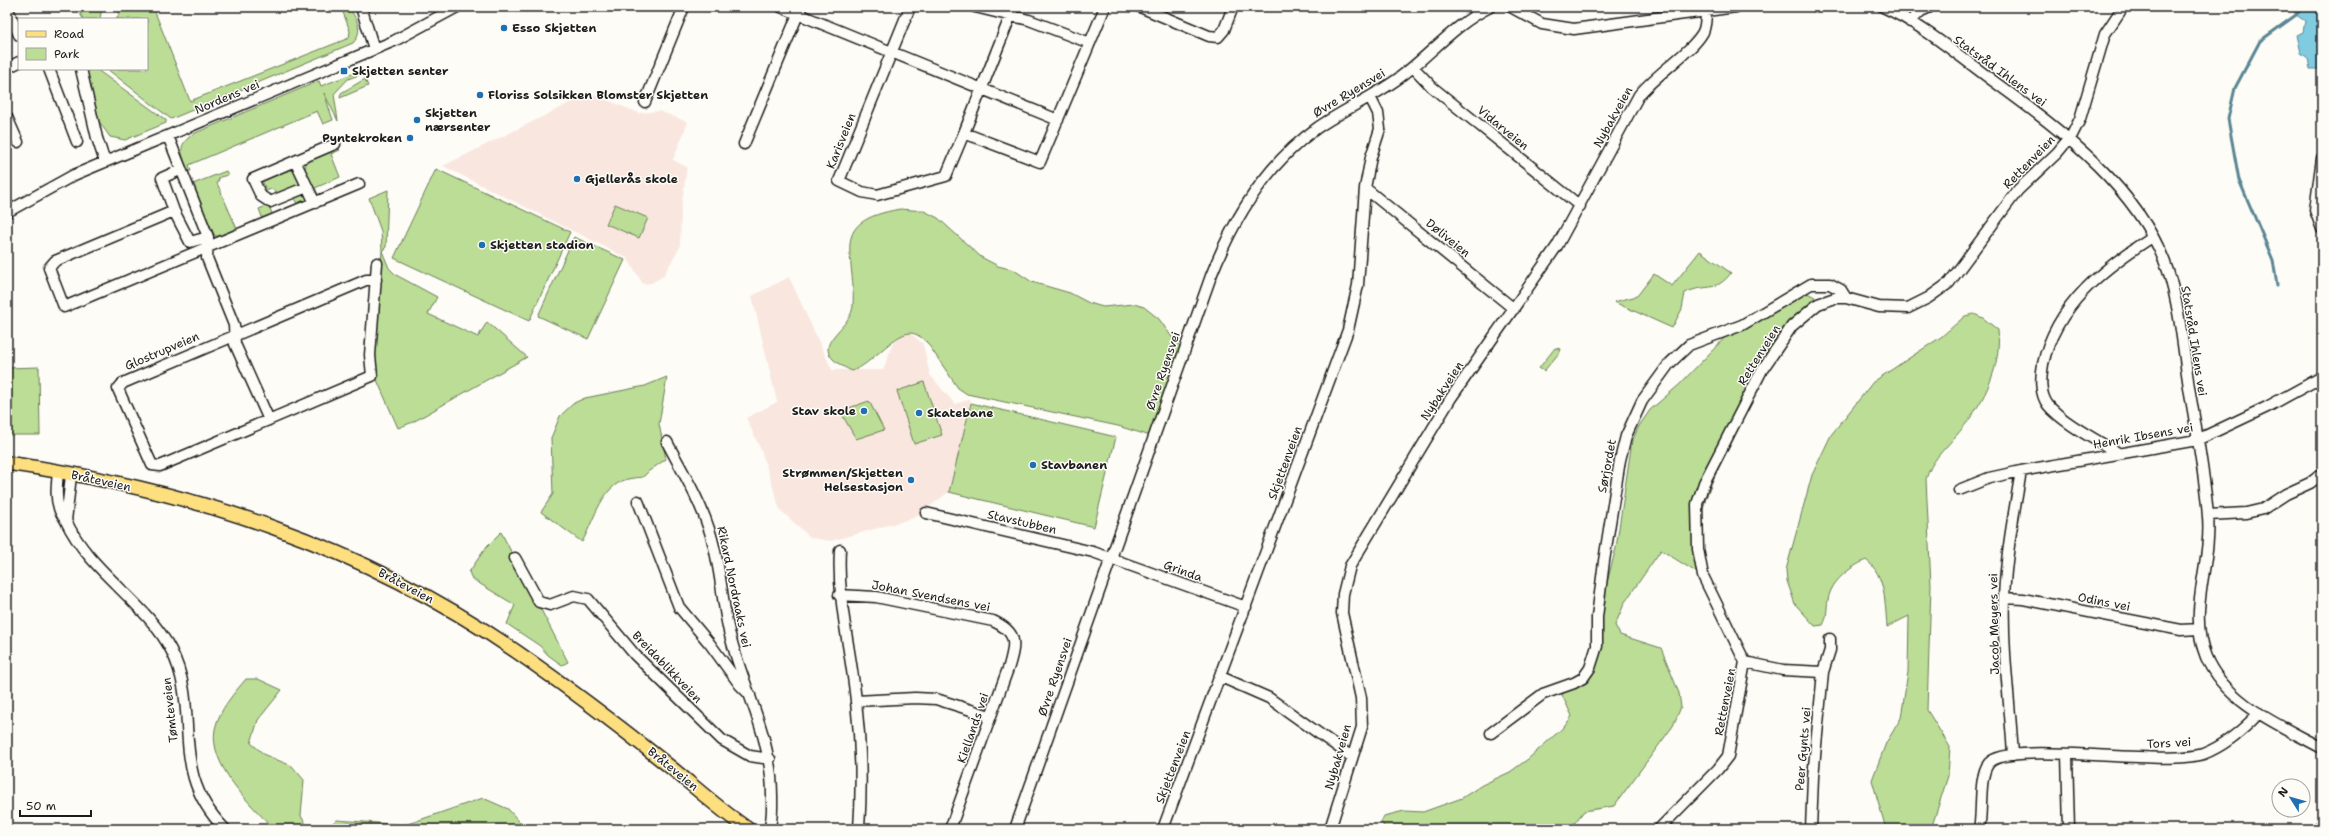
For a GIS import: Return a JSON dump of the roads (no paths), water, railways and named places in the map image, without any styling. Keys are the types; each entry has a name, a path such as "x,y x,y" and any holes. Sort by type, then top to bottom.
{"main road":[{"name":"Bråteveien","path":"7,463 58,472 172,497 260,521 325,546 391,578 458,615 516,651 626,732 748,829"}],"street":[{"path":"7,7 18,33"},
{"path":"361,7 374,49"},
{"name":"Nordens vei","path":"9,211 56,184 374,49 423,27 457,7"},
{"path":"644,102 684,7"},
{"path":"781,7 799,10 892,52 1058,120"},
{"name":"Karisveien","path":"910,7 839,181 862,192 877,195 946,176 1012,11"},
{"path":"975,7 984,11 1012,11 1090,43"},
{"path":"964,133 1040,162 1105,7"},
{"path":"1140,7 1209,36 1218,36 1224,30 1233,7"},
{"name":"Øvre Ryensvei","path":"1471,17 1478,7"},
{"name":"Øvre Ryensvei","path":"1015,829 1211,276 1238,218 1265,180 1300,142 1325,123 1370,97 1413,67 1471,17 1490,7"},
{"path":"1511,7 1529,18 1548,26 1574,29 1736,7"},
{"path":"1522,7 1529,18"},
{"name":"Statsråd Ihlens vei","path":"1883,7 1910,22 2020,101 2069,139 2115,186 2152,237 2167,268 2173,287 2208,515 2208,548 2200,601 2199,629 2206,655 2218,678 2236,697 2259,713 2322,748"},
{"path":"1910,22 1921,11 1930,7"},
{"name":"Rettenveien","path":"1659,829 1718,770 1728,756 1745,662 1703,576 1698,549 1698,494 1755,384 1774,351 1792,326 1808,310 1825,301 1846,298 1879,307 1908,308 1928,298 1948,283 2018,190 2069,139 2080,119 2105,34 2123,7"},
{"path":"744,144 799,10"},
{"name":"Nybakveien","path":"1330,829 1362,727 1361,698 1342,613 1343,594 1350,566 1451,398 1557,246 1639,95 1650,81 1697,40 1706,24 1706,11"},
{"path":"7,68 18,62"},
{"name":"Vidarveien","path":"1413,67 1432,87 1580,206"},
{"path":"49,70 77,142"},
{"path":"81,70 97,138 105,162"},
{"name":"Skjettenveien","path":"1163,829 1221,677 1348,330 1358,285 1365,188 1370,157 1380,125 1378,113 1370,97"},
{"path":"7,117 18,142"},
{"path":"168,136 208,241 207,258 234,325 234,344 269,420"},
{"path":"307,187 270,202 260,196 253,179 336,144"},
{"path":"2322,158 2315,210 2322,229"},
{"path":"295,161 314,202"},
{"path":"180,170 162,178 174,211 190,242 208,241 236,236 359,184"},
{"name":"Døliveien","path":"1365,188 1514,309"},
{"path":"174,211 55,261 49,268 64,307 208,241"},
{"path":"2118,453 2060,416 2048,404 2040,379 2045,355 2066,311 2102,271 2152,237"},
{"name":"Glostrupveien","path":"376,280 366,280 234,334 128,380 118,390 152,465 160,466 372,376 370,355 376,280 377,263"},
{"name":"Sørjordet","path":"1491,733 1543,694 1574,683 1583,678 1590,668 1597,646 1597,617 1604,561 1620,460 1626,436 1642,401 1669,364 1689,344 1748,321 1811,284 1830,284 1841,290 1846,298"},
{"name":"Henrik Ibsens vei","path":"1959,490 1989,478 2021,471 2197,440 2267,407 2322,377"},
{"name":"Rikard Nordraaks vei","path":"667,442 694,491 710,529 718,559 728,627 737,659 752,696 770,758 772,794 769,829"},
{"name":"Jacob Meyers vei","path":"2013,755 2006,668 2004,598 2007,558 2021,471"},
{"name":"Tømteveien","path":"58,472 57,500 59,510 82,548 148,618 172,652 183,683 187,748 192,773 206,805 226,829"},
{"path":"2208,515 2246,513 2263,510 2286,494 2310,483 2322,474"},
{"path":"66,521 71,475"},
{"name":"Rikard Nordraaks vei","path":"638,501 680,607 710,644 740,685 752,696"},
{"name":"Stavstubben","path":"926,513 1093,552 1111,559"},
{"path":"840,550 839,595 856,701 861,765 859,829"},
{"name":"Breidablikkveien","path":"515,558 539,602 550,605 574,596 588,599 635,655 722,740 750,756 770,758"},
{"name":"Grinda","path":"1111,559 1246,607"},
{"name":"Johan Svendsens vei","path":"839,595 876,597 993,621 1006,627 1012,634"},
{"name":"Odins vei","path":"2004,598 2023,599 2181,630 2199,629"},
{"name":"Kiellands vei","path":"950,829 1014,649 1012,634"},
{"name":"Peer Gynts vei","path":"1811,829 1813,777 1823,672 1830,650 1830,639"},
{"path":"1745,662 1783,670 1823,672"},
{"path":"1221,677 1269,698 1352,757"},
{"path":"856,701 915,698 936,699 990,716"},
{"name":"Tors vei","path":"1979,829 1985,773 1989,764 1995,759 2013,755 2067,754 2169,758 2203,754 2230,739 2259,713"},
{"path":"2067,754 2069,829"},
{"path":"2319,829 2322,823"}],"water":[{"path":"2291,7 2322,7 2322,69 2310,69 2308,58 2301,53 2297,35 2303,32 2305,21 2296,15"}],"waterway":[{"path":"2277,285 2273,260 2239,180 2228,119 2235,88 2260,41 2296,15 2303,7"}],"place":[{"name":"Esso Skjetten","path":"504,28"},
{"name":"Skjetten senter","path":"344,71"},
{"name":"Floriss Solsikken Blomster Skjetten","path":"480,95"},
{"name":"Skjetten nærsenter","path":"417,120"},
{"name":"Pyntekroken","path":"410,138"},
{"name":"Gjellerås skole","path":"577,179"},
{"name":"Skjetten stadion","path":"482,245"},
{"name":"Stav skole","path":"864,411"},
{"name":"Skatebane","path":"919,413"},
{"name":"Stavbanen","path":"1033,465"},
{"name":"Strømmen/Skjetten Helsestasjon","path":"911,480"}]}
